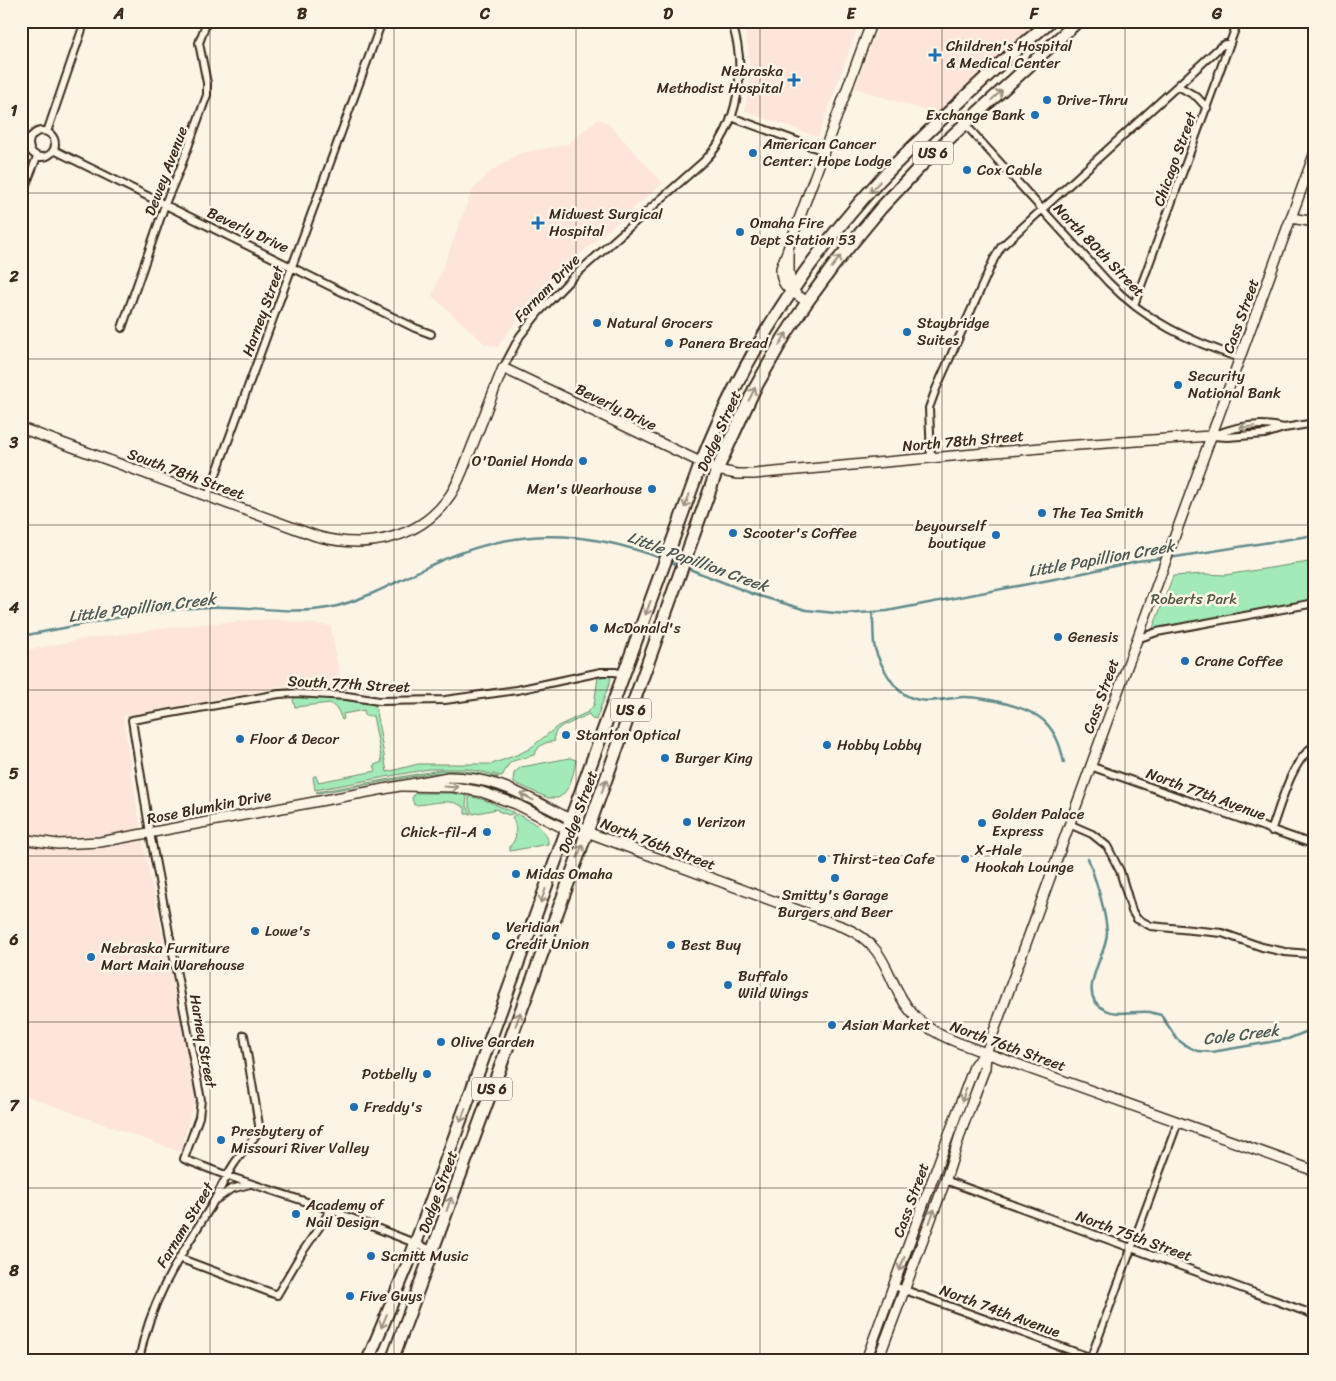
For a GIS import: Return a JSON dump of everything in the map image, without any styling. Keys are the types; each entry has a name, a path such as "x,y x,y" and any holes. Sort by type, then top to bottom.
{"highway":[{"name":"US 6","path":"792,291 835,232 880,181 1002,62 1050,21"},
{"name":"US 6","path":"807,302 834,265 919,166 1078,21"},
{"name":"Dodge Street","path":"368,1360 415,1243 716,425 758,344 792,291"},
{"name":"Dodge Street","path":"392,1360 587,832 717,470 754,390 784,337 807,302"}],"main road":[{"path":"807,302 792,291 788,265 790,245 872,21"},
{"name":"Cass Street","path":"878,1360 946,1180 984,1068 986,1053 1136,638 1315,152"},
{"path":"1291,218 1315,222"},
{"name":"Beverly Drive","path":"503,368 717,470"},
{"name":"Farnam Drive","path":"342,542 368,543 393,537 422,523 445,502 460,476 503,368"},
{"name":"South 78th Street","path":"21,428 316,536 342,542"},
{"name":"North 78th Street","path":"717,470 737,474 754,474 1116,442 1211,436"},
{"name":"Rose Blumkin Drive","path":"21,839 48,843 79,844 150,833 402,786 454,787 488,794 569,824"},
{"name":"North 76th Street","path":"569,824 854,932 865,939 876,950 885,963 906,1004 921,1022 946,1038 1315,1171"},
{"name":"Cass Street","path":"866,1360 975,1064 986,1053"}],"street":[{"path":"47,132 85,21"},
{"name":"Dewey Avenue","path":"122,328 165,206 201,116 207,95 207,83 199,43 207,21"},
{"name":"Harney Street","path":"208,496 382,21"},
{"name":"Farnam Drive","path":"503,368 520,336 539,312 581,270 710,156 731,117 737,92 739,60 737,42 731,21"},
{"name":"Chicago Street","path":"1134,305 1238,21"},
{"path":"931,458 929,408 944,370 999,250 1221,46 1230,44"},
{"path":"1178,86 1197,97 1207,108"},
{"path":"731,117 824,151"},
{"name":"North 80th Street","path":"965,124 1112,286 1134,305 1178,334 1240,358"},
{"path":"47,132 53,137 54,150 48,156 37,157 28,148 29,139 35,133 47,132"},
{"path":"21,135 29,139"},
{"name":"Beverly Drive","path":"54,150 165,206 292,266 415,328 431,334"},
{"path":"21,197 37,157"},
{"path":"1211,436 1228,437 1265,434 1284,428 1315,423"},
{"path":"1136,638 1315,603"},
{"name":"South 77th Street","path":"132,720 279,694 347,696 379,701 436,701 517,690 601,672 624,674"},
{"name":"Harney Street","path":"132,720 150,833 200,1100 199,1117 184,1159 228,1176"},
{"path":"1271,831 1296,766 1306,752 1315,744"},
{"name":"North 77th Avenue","path":"1090,766 1315,846"},
{"path":"1069,824 1092,834 1107,846 1120,871 1132,910 1137,919 1143,923 1152,926 1222,933 1262,947 1285,952 1310,954"},
{"name":"Farnam Street","path":"139,1360 152,1310 179,1258 240,1156 259,1130 244,1036"},
{"path":"1093,1359 1131,1248 1178,1122"},
{"path":"228,1176 331,1210 432,1250"},
{"name":"North 75th Street","path":"946,1180 1315,1315"},
{"path":"214,1201 231,1189 252,1184"},
{"path":"179,1258 277,1294 331,1210"},
{"name":"North 74th Avenue","path":"894,1286 1093,1359"}],"shaded area":[{"name":"Nebraska Methodist Hospital","path":"742,21 860,21 818,137 745,111 750,69"},
{"name":"Children's Hospital & Medical Center","path":"880,21 1038,21 934,117 926,111 855,88"},
{"name":"Midwest Surgical Hospital","path":"598,119 607,122 663,183 579,255 522,314 497,347 485,344 432,296 472,191 490,172 520,153 568,144"},
{"path":"269,619 331,626 342,690 280,687 123,716 140,827 196,1095 180,1152 21,1094 21,651 84,639 191,625"}],"green space":[{"name":"Roberts Park","path":"1315,561 1315,603 1151,633 1173,576 1225,575"},
{"path":"608,676 611,678 610,682 596,720 592,719 589,714 565,724 555,733 555,741 545,743 539,747 534,755 513,761 502,776 467,769 429,769 315,790 314,776 316,776 318,782 376,771 374,765 382,762 373,716 365,716 364,710 343,714 344,719 342,720 338,710 330,703 295,707 293,700 295,697 337,699 375,705 387,772 418,764 492,764 529,749 558,726 588,712 594,705 598,677"},
{"path":"570,758 576,760 573,776 566,791 558,798 548,798 513,782 514,773 521,767"},
{"path":"440,770 466,771 499,777 494,778 467,773 432,773 316,792"},
{"path":"415,793 451,793 467,796 466,805 471,814 465,814 465,808 453,802 414,805 412,798"},
{"path":"469,796 485,800 515,813 509,815 497,809 473,814 469,807"},
{"path":"517,814 542,829 548,844 510,851 510,846 516,833 512,817"}],"waterway":[{"name":"Little Papillion Creek","path":"1169,558 1315,535"},
{"name":"Little Papillion Creek","path":"21,636 160,611 208,607 298,611 328,608 366,596 459,553 488,544 517,539 545,536 574,537 603,541 663,559"},
{"name":"Little Papillion Creek","path":"684,567 753,594 806,610 845,614 887,611 1065,577 1137,561 1163,558"},
{"name":"Little Papillion Creek","path":"668,561 679,565"},
{"name":"Cole Creek","path":"872,613 875,649 888,676 900,691 907,696 922,700 971,697 1018,707 1038,717 1053,731 1064,763"},
{"name":"Cole Creek","path":"1088,858 1102,904 1107,932 1106,941 1092,984 1092,994 1096,1002 1104,1009 1115,1013 1150,1012 1161,1015 1177,1039 1197,1051 1212,1052 1288,1039 1315,1028"}],"place":[{"name":"Children's Hospital & Medical Center","path":"935,55"},
{"name":"Nebraska Methodist Hospital","path":"794,80"},
{"name":"Drive-Thru","path":"1047,100"},
{"name":"Exchange Bank","path":"1035,115"},
{"name":"American Cancer Center: Hope Lodge","path":"753,153"},
{"name":"Cox Cable","path":"967,170"},
{"name":"Midwest Surgical Hospital","path":"538,223"},
{"name":"Omaha Fire Dept Station 53","path":"740,232"},
{"name":"Natural Grocers","path":"597,323"},
{"name":"Staybridge Suites","path":"907,332"},
{"name":"Panera Bread","path":"669,343"},
{"name":"Security National Bank","path":"1178,385"},
{"name":"O'Daniel Honda","path":"583,461"},
{"name":"Men's Wearhouse","path":"652,489"},
{"name":"The Tea Smith","path":"1042,513"},
{"name":"Scooter's Coffee","path":"733,533"},
{"name":"beyourself boutique","path":"996,535"},
{"name":"McDonald's","path":"594,628"},
{"name":"Genesis","path":"1058,637"},
{"name":"Crane Coffee","path":"1185,661"},
{"name":"Stanton Optical","path":"566,735"},
{"name":"Floor & Decor","path":"240,739"},
{"name":"Hobby Lobby","path":"827,745"},
{"name":"Burger King","path":"665,758"},
{"name":"Verizon","path":"687,822"},
{"name":"Golden Palace Express","path":"982,823"},
{"name":"Chick-fil-A","path":"487,832"},
{"name":"Thirst-tea Cafe","path":"822,859"},
{"name":"X-Hale Hookah Lounge","path":"965,859"},
{"name":"Midas Omaha","path":"516,874"},
{"name":"Smitty's Garage Burgers and Beer","path":"835,878"},
{"name":"Lowe's","path":"255,931"},
{"name":"Veridian Credit Union","path":"496,936"},
{"name":"Best Buy","path":"671,945"},
{"name":"Nebraska Furniture Mart Main Warehouse","path":"91,957"},
{"name":"Buffalo Wild Wings","path":"728,985"},
{"name":"Asian Market","path":"832,1025"},
{"name":"Olive Garden","path":"441,1042"},
{"name":"Potbelly","path":"427,1074"},
{"name":"Freddy's","path":"354,1107"},
{"name":"Presbytery of Missouri River Valley","path":"221,1140"},
{"name":"Academy of Nail Design","path":"296,1214"},
{"name":"Scmitt Music","path":"371,1256"},
{"name":"Five Guys","path":"350,1296"}]}
